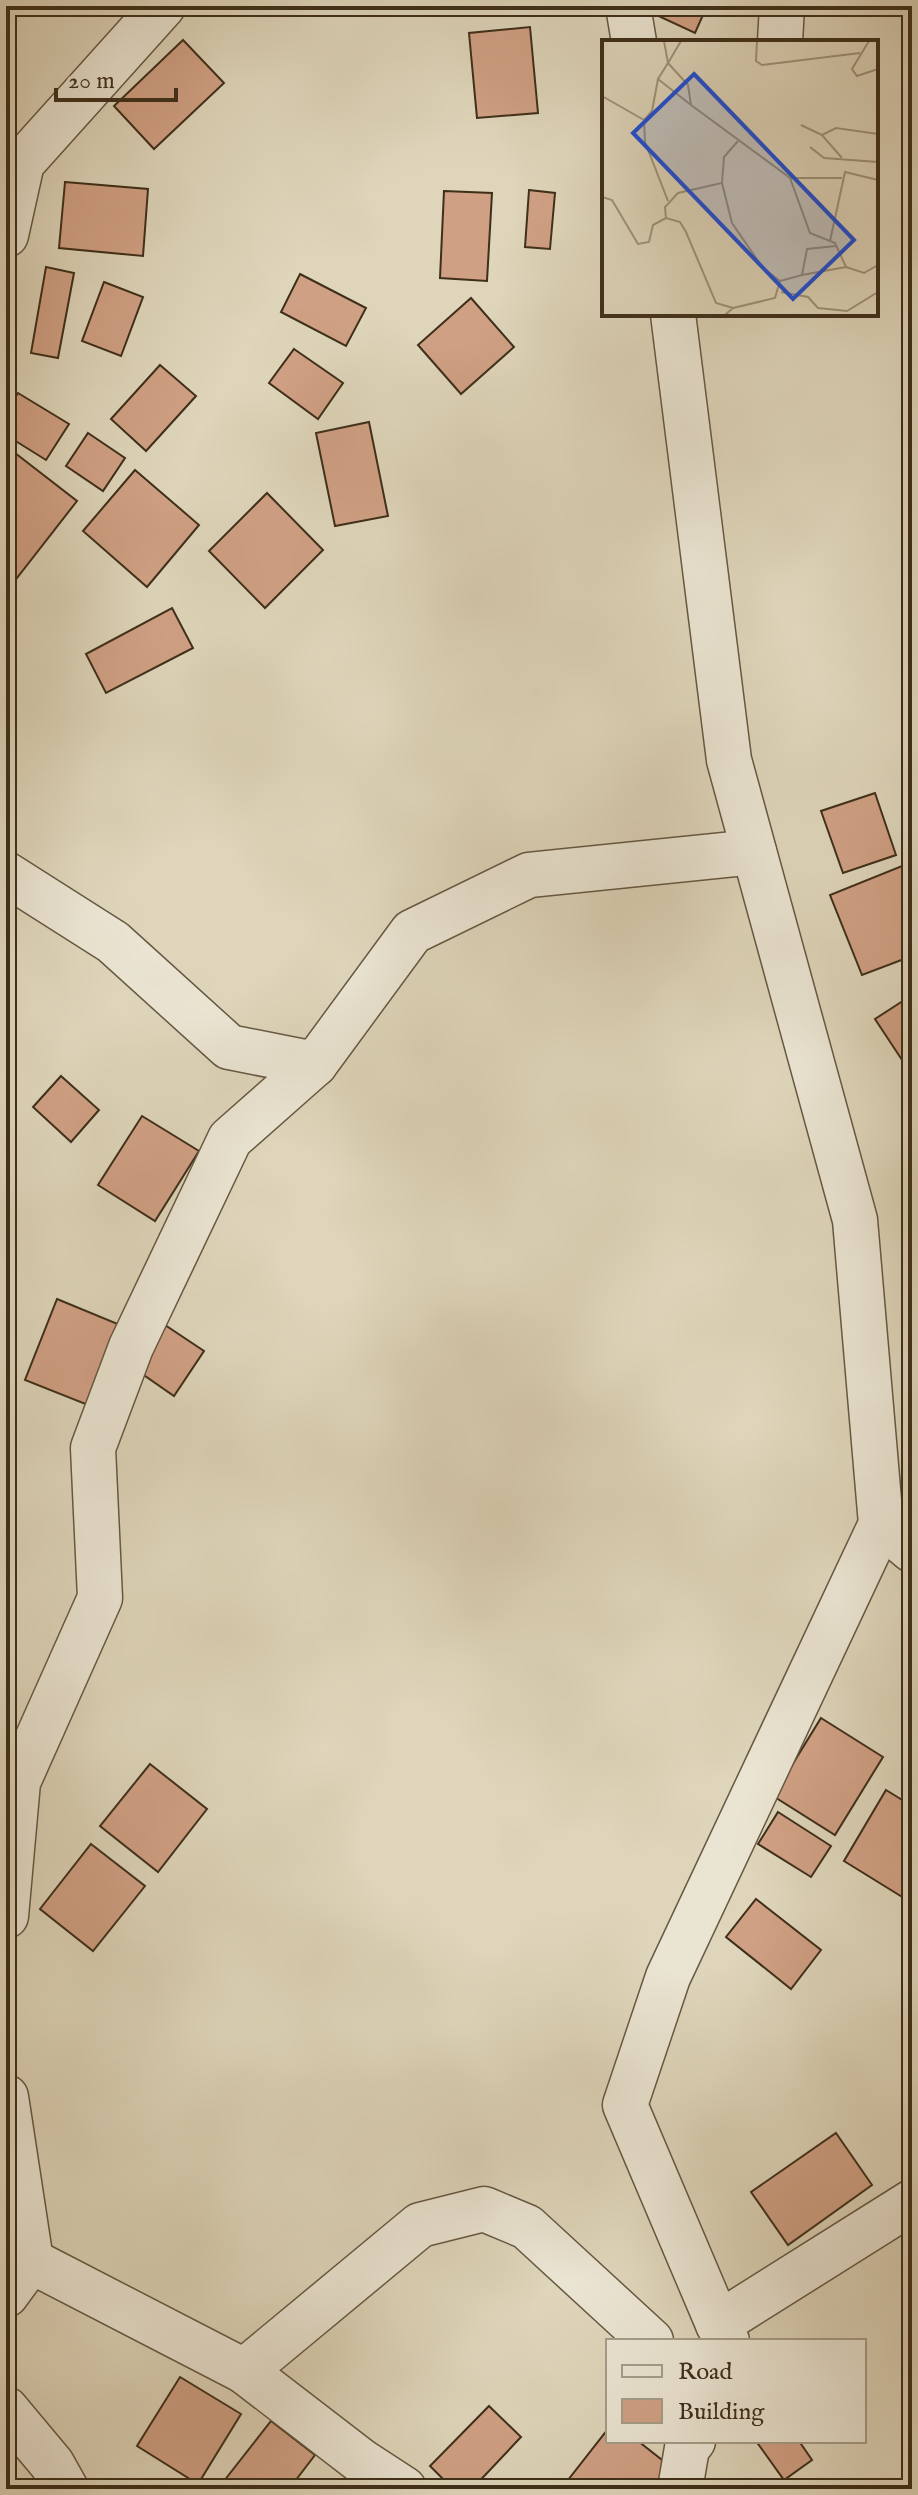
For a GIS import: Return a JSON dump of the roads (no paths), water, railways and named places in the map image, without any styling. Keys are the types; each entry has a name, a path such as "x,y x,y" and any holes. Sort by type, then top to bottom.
{"street":[{"path":"6,235 22,163 163,6"},
{"path":"628,6 634,40"},
{"path":"780,40 782,6"},
{"path":"673,316 729,760 855,1220 896,1537 668,1977 625,2105 723,2333 912,2202"},
{"path":"6,1916 18,1782 100,1598 93,1448 131,1347 230,1139 315,1064 412,932 529,875 754,852"},
{"path":"6,874 113,942 229,1047 315,1064"},
{"path":"6,2097 19,2278 244,2371 361,2461 404,2489"},
{"path":"244,2371 420,2225 484,2209 527,2227 649,2339"},
{"path":"6,2409 52,2464 66,2489"},
{"path":"680,2489 687,2448 691,2443"}]}
